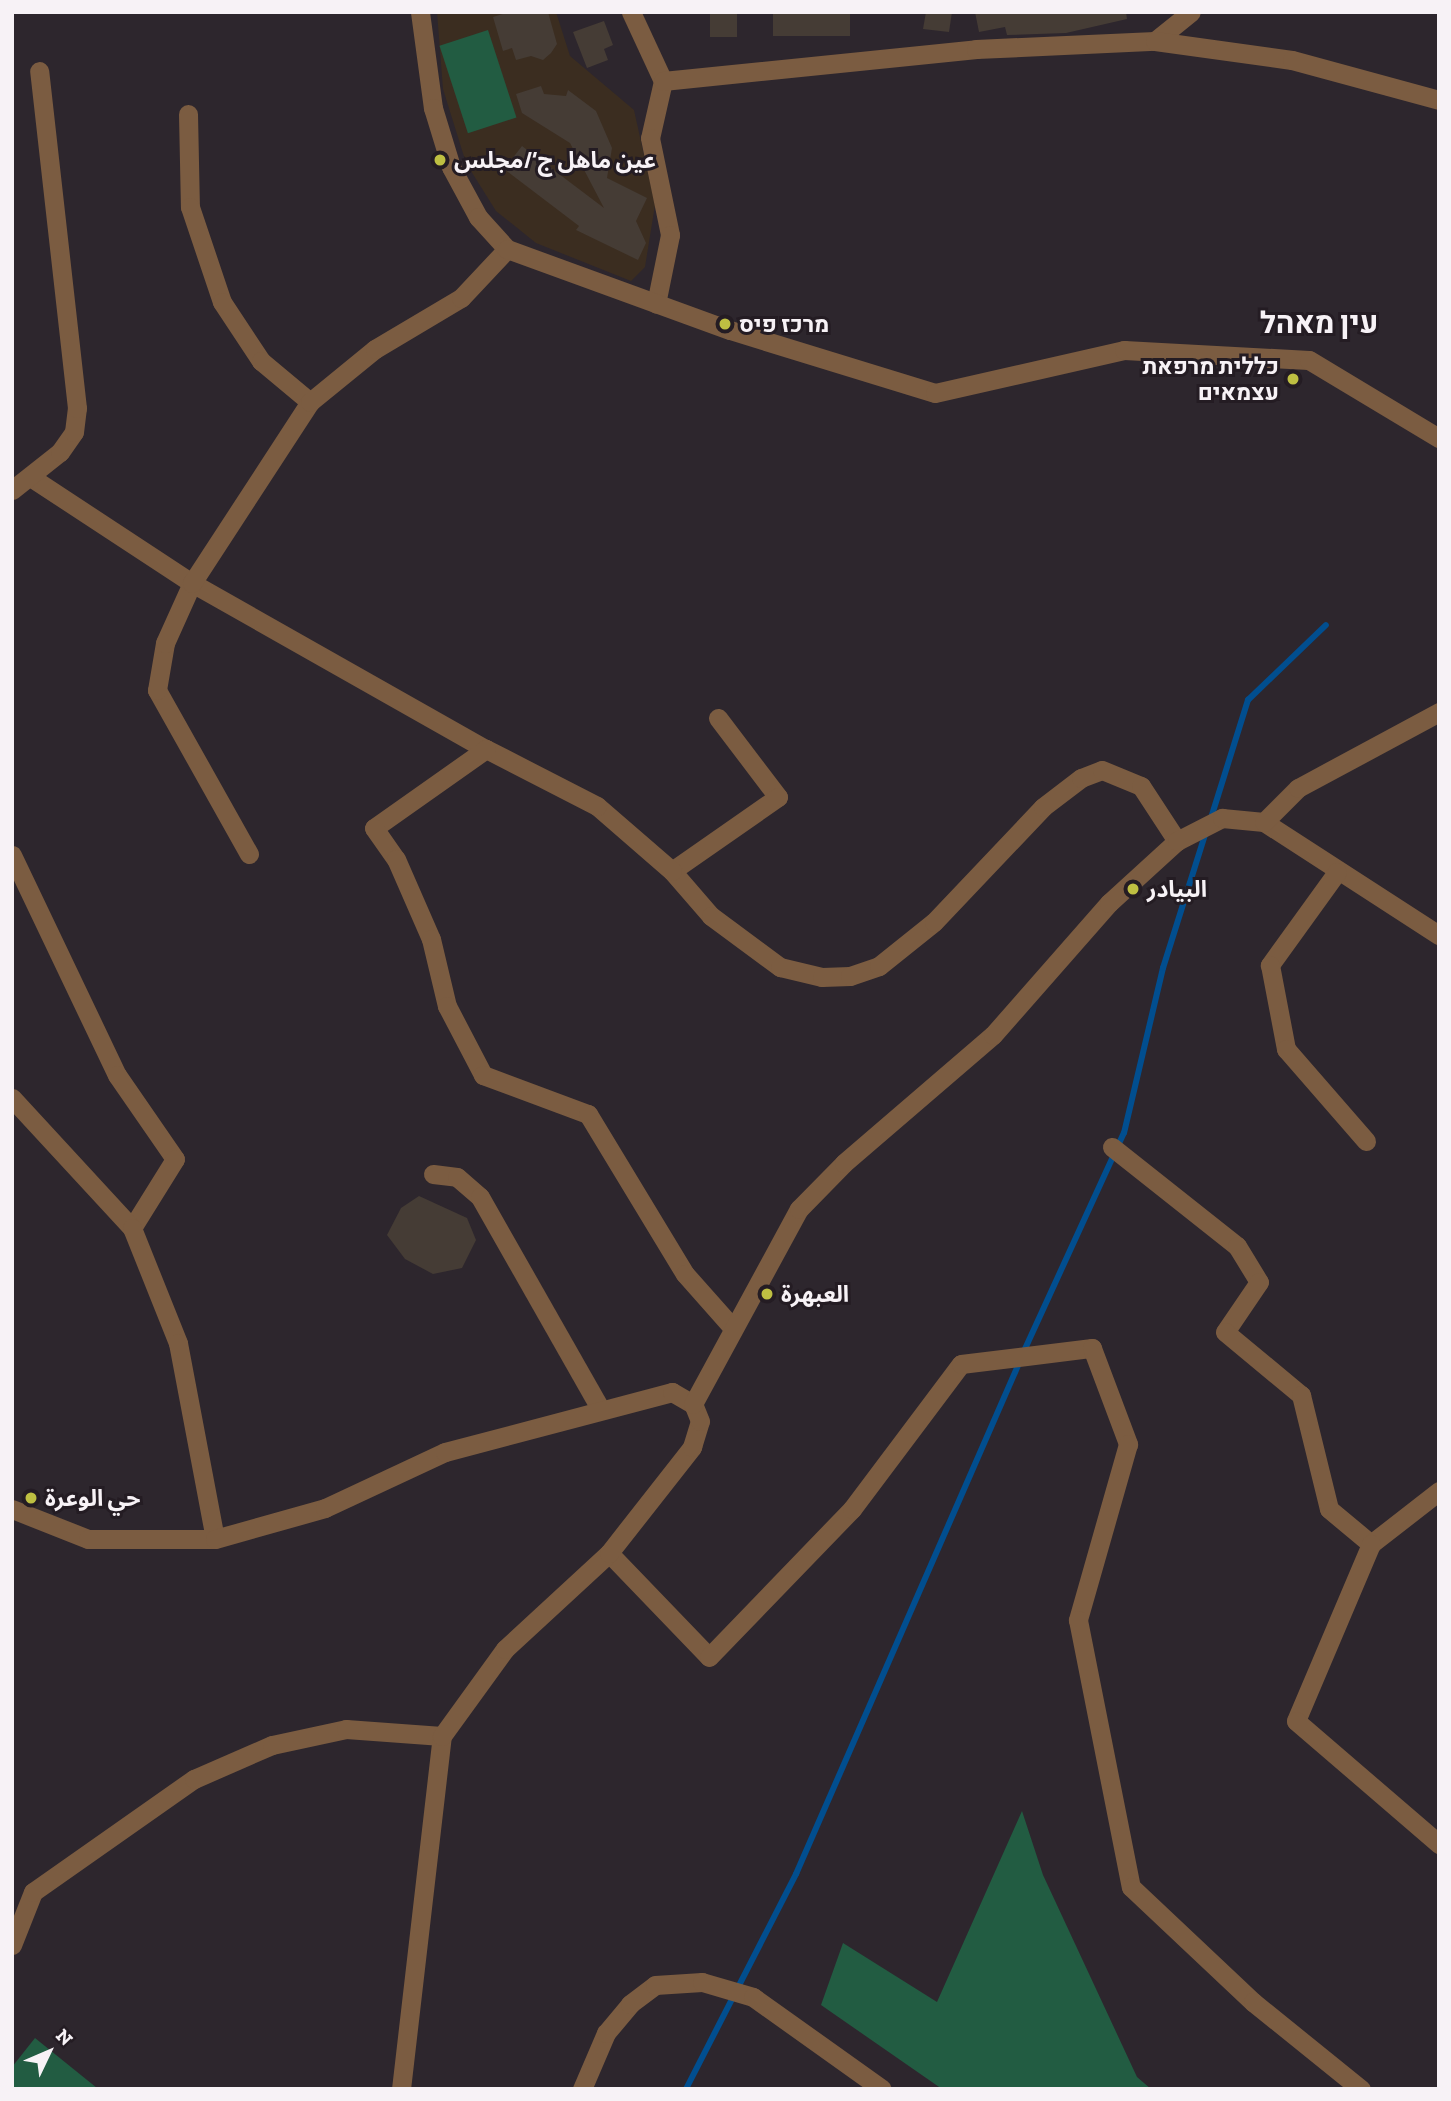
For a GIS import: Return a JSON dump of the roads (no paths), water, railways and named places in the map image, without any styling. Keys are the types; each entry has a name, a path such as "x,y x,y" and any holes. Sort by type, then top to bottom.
{"street":[{"path":"420,12 433,108 451,167 478,217 507,248 656,304 934,393 1124,350 1309,360 1439,438"},
{"path":"631,12 663,81 650,138 670,235 656,304"},
{"path":"1155,41 1191,12"},
{"path":"663,81 976,49 1155,41 1292,60 1439,100"},
{"path":"12,490 32,478 74,432 77,408 39,71"},
{"path":"188,114 190,206 222,302 261,361 310,402"},
{"path":"249,854 157,690 165,643 192,583 310,402 375,349 461,298 507,248"},
{"path":"32,478 192,583 486,750 597,806 672,871 711,916 780,967 821,977 850,976 879,966 934,922 1043,807 1081,778 1102,769 1122,774 1161,809 1177,841"},
{"path":"1264,822 1298,788 1439,712"},
{"path":"672,871 778,797 718,718"},
{"path":"486,750 374,828 396,859 432,939 447,1006 483,1075 587,1114 685,1274 733,1328"},
{"path":"693,1404 799,1209 853,1155 993,1035 1109,903 1177,841 1222,818 1264,822 1337,872 1439,935"},
{"path":"12,855 117,1075 175,1159 132,1228"},
{"path":"1337,872 1270,965 1286,1049 1366,1141"},
{"path":"12,1098 132,1228 178,1343 215,1539"},
{"path":"1112,1147 1237,1246 1259,1282 1225,1332 1301,1395 1329,1509 1371,1544"},
{"path":"433,1174 457,1177 480,1197 601,1410"},
{"path":"609,1553 709,1657 852,1508 961,1364 1092,1348 1128,1444 1078,1620 1131,1887 1253,2002 1361,2089"},
{"path":"12,1509 88,1539 215,1539 325,1508 445,1452 672,1392 693,1404 700,1421 692,1447 609,1553 505,1649 442,1736 401,2089"},
{"path":"1439,1491 1371,1544 1296,1721 1439,1844"},
{"path":"12,1945 33,1892 194,1779 272,1745 346,1729 442,1736"},
{"path":"582,2089 606,2033 630,2004 655,1985 702,1982 753,1997 882,2089"}],"waterway":[{"path":"1211,818 1248,700 1326,625"},
{"path":"1024,1351 1124,1133 1163,968 1206,832"},
{"path":"686,2089 796,1874 1020,1361"}],"place":[{"name":"عين ماهل ج‘/مجلس","path":"440,160"},
{"name":"מרכז פיס","path":"725,324"},
{"name":"כללית מרפאת עצמאים","path":"1293,379"},
{"name":"البيادر","path":"1133,889"},
{"name":"العبهرة","path":"767,1294"},
{"name":"حي الوعرة","path":"31,1498"}],"district":[{"name":"עין מאהל","path":"1319,323"}]}
